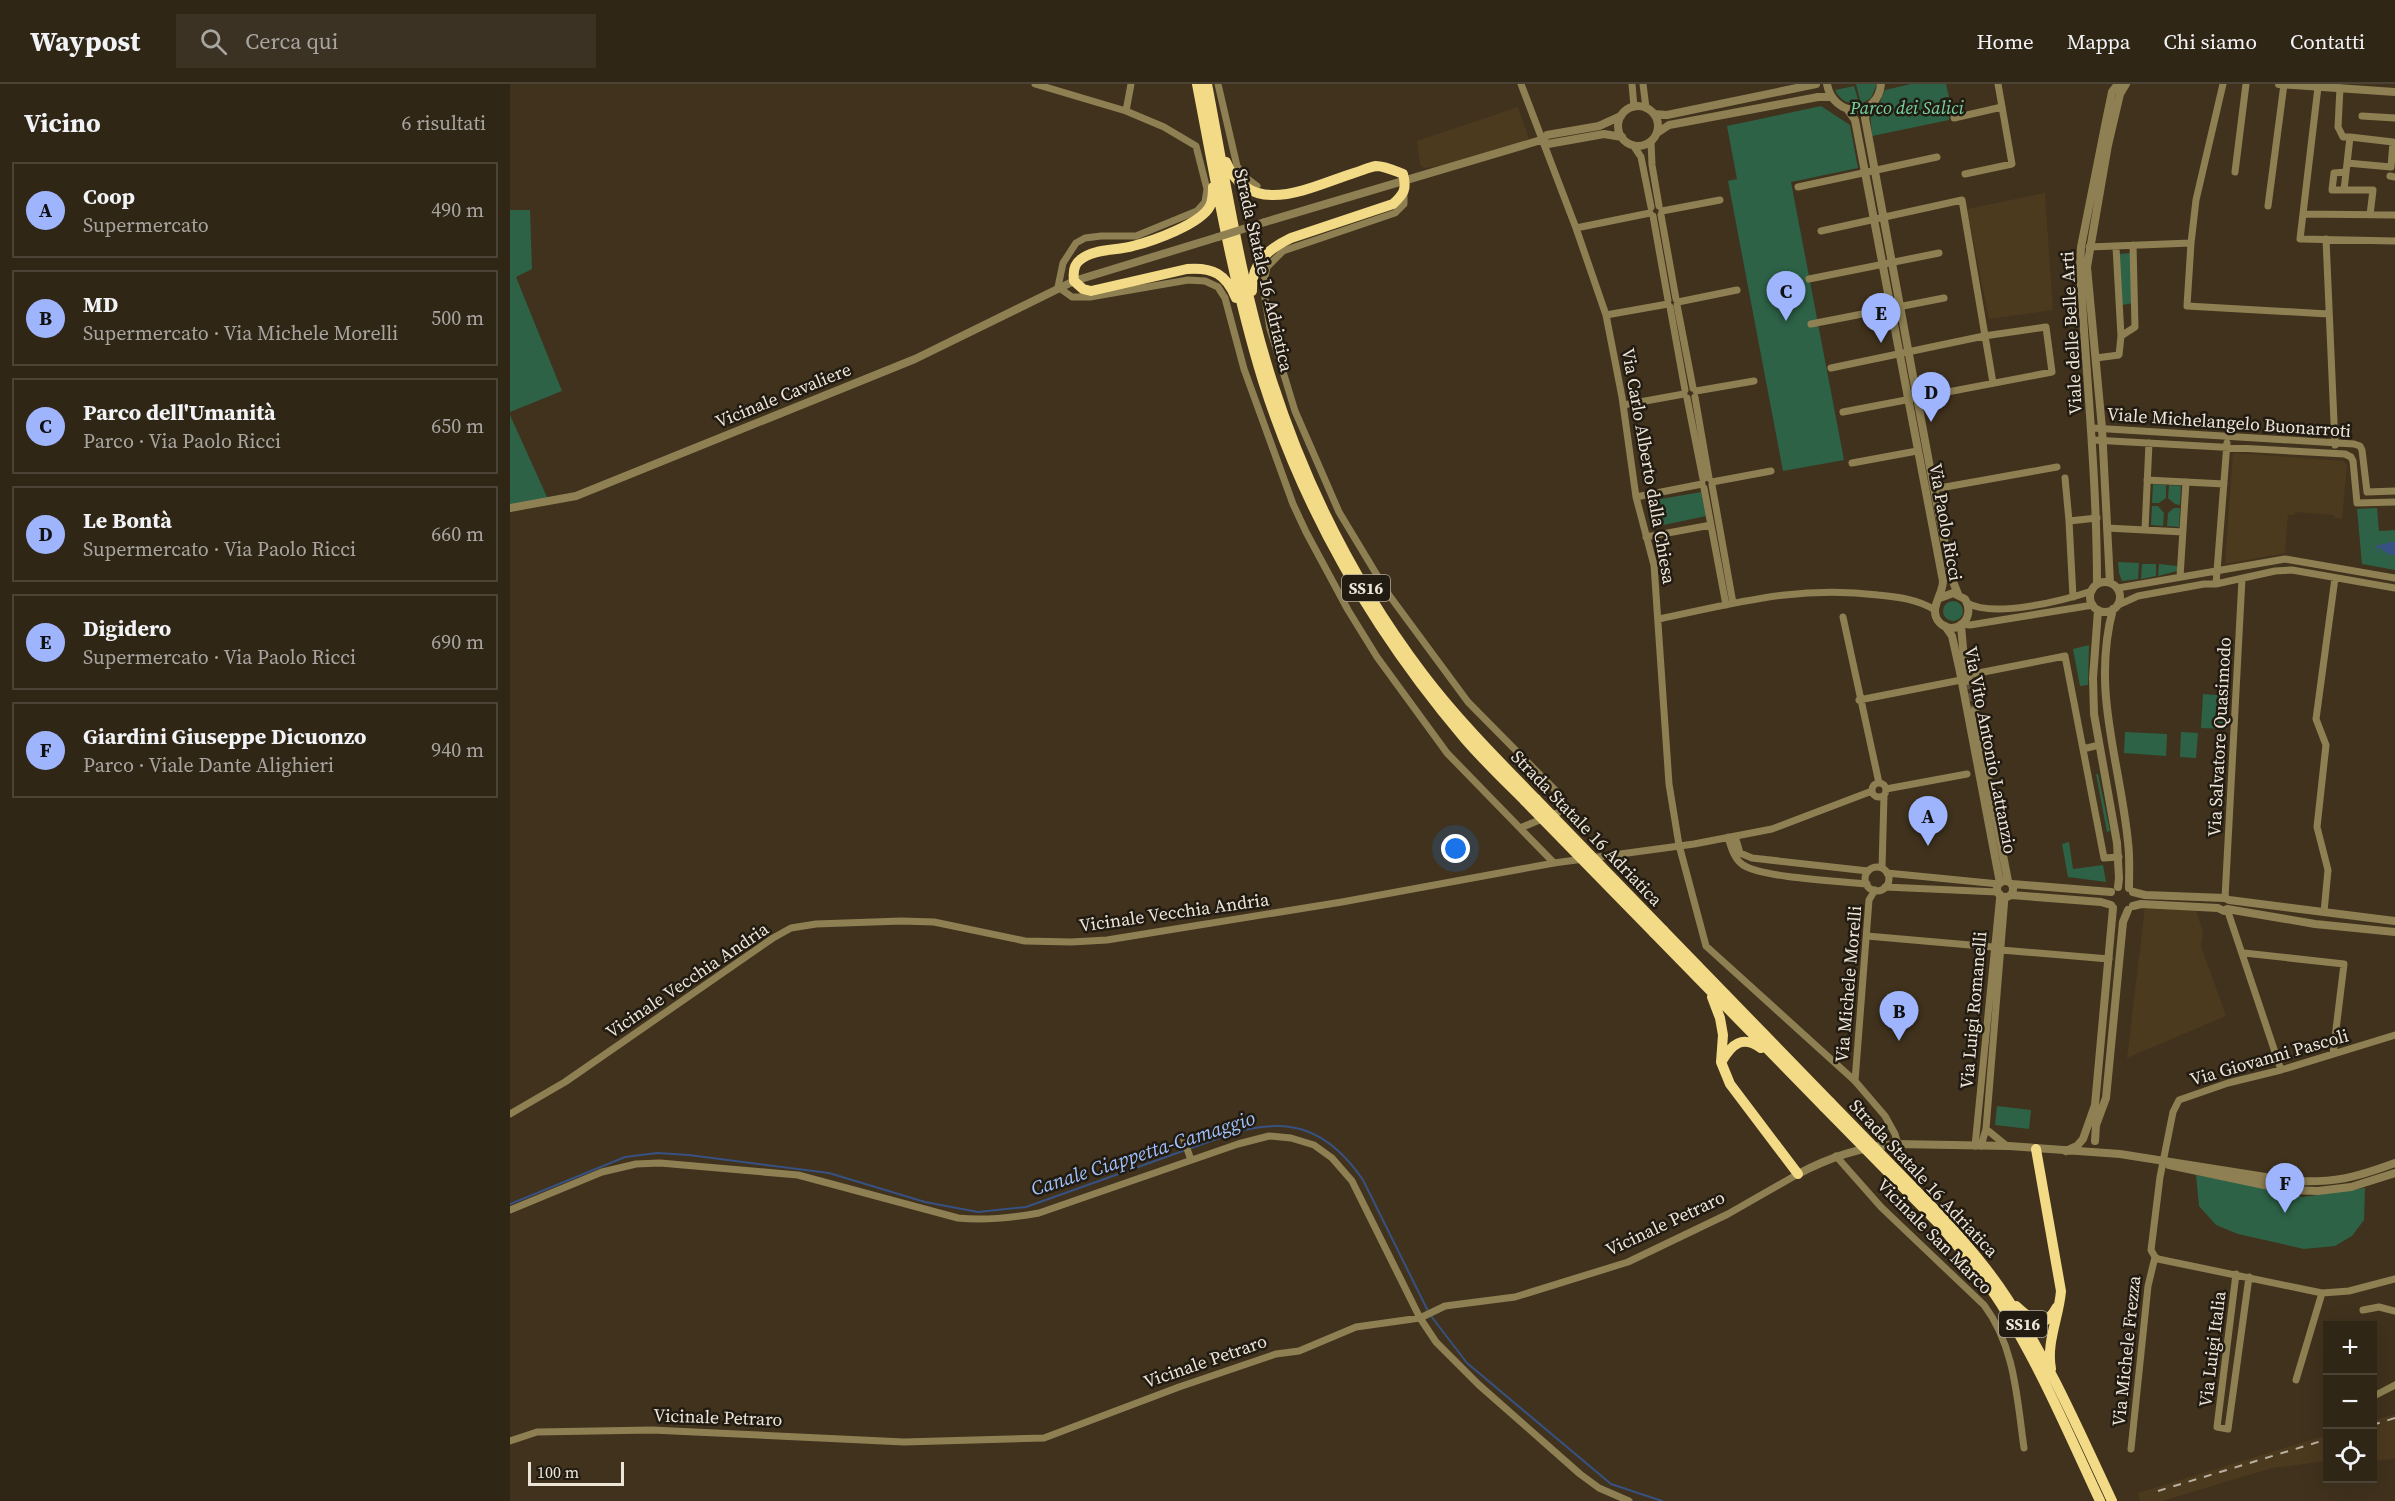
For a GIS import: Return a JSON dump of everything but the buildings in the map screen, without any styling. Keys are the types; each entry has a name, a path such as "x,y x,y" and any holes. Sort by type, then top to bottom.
{"highway":[{"name":"Strada Statale 16 Adriatica","path":"1197,84 1247,326 1294,466 1333,547 1367,608 1417,679 1466,740 1531,800"},
{"name":"Strada Statale 16 Adriatica","path":"1207,84 1241,261 1272,380 1302,461 1340,543 1375,604 1431,683 1531,800 1827,1105 1976,1254 2008,1299 2052,1378 2100,1501"},
{"path":"1218,146 1230,172 1240,184 1250,192 1267,196 1284,194 1377,166 1403,174 1405,180 1404,194 1393,204 1291,238 1276,245 1262,256 1253,276 1253,310"},
{"path":"1211,157 1213,198 1206,211 1184,227 1148,242 1087,255 1077,261 1073,270 1074,281 1083,289 1090,291 1203,267 1226,279 1232,288 1247,326"},
{"name":"Strada Statale 16 Adriatica","path":"1658,931 1708,989 1780,1062 1827,1105"},
{"path":"1708,989 1717,1008 1722,1029 1721,1062 1730,1084 1798,1174"},
{"path":"1721,1062 1732,1046 1746,1041 1752,1042 1780,1062"},
{"path":"2036,1149 2061,1291 2049,1358 2052,1378"},
{"name":"Strada Statale 16 Adriatica","path":"1942,1222 2001,1304 2112,1501"},
{"path":"2008,1299 2032,1321 2041,1322 2052,1316 2060,1301"}],"street":[{"path":"1035,84 1126,111 1164,127 1196,146 1207,189 1205,202 1197,211 1136,236 1085,238 1076,243 1063,263 1058,287 1072,297 1090,297 1188,280 1205,281 1218,287 1225,298 1244,369 1293,504 1305,532 1348,610 1377,657 1447,753 1554,863"},
{"path":"1126,111 1131,84"},
{"path":"1218,84 1236,166 1257,186"},
{"name":"Via Carlo Alberto dalla Chiesa","path":"1521,84 1576,228 1606,315 1623,405 1636,497 1654,565 1669,784 1679,845 1706,946 1855,1081 1885,1116 1898,1144"},
{"path":"1632,84 1634,107"},
{"path":"1643,84 1646,108"},
{"path":"1405,180 1541,140 1547,135 1609,123 1634,107 1646,108 1654,114 1667,115 1816,84"},
{"path":"1827,84 1831,97 1848,110 1863,109 1869,106 1878,96 1881,87 1889,84"},
{"path":"1965,174 2012,164 1998,84"},
{"name":"Viale delle Belle Arti","path":"2094,588 2097,518 2080,258 2112,88 2118,84"},
{"name":"Viale delle Belle Arti","path":"2114,586 2087,267 2115,114 2120,94 2126,84"},
{"path":"2223,84 2200,176 2191,243 2187,306 2328,314"},
{"path":"2235,172 2246,84"},
{"path":"2279,84 2386,88 2395,92"},
{"path":"2268,207 2283,84"},
{"path":"2315,86 2300,239 2395,241"},
{"path":"2340,88 2338,127 2343,137 2393,142 2391,167 2347,163"},
{"path":"1633,145 1646,144 1669,125 1818,96 1831,97"},
{"name":"Via Paolo Ricci","path":"1869,106 1865,118 1883,217 1934,489 1952,579 1958,594"},
{"path":"1954,117 2001,107"},
{"name":"Via Paolo Ricci","path":"1848,110 1855,120 1866,172 1881,264 1943,581 1943,590 1937,604"},
{"path":"1654,114 1658,127 1654,137 1652,165 1656,211"},
{"path":"1621,116 1619,127 1622,138"},
{"path":"2362,116 2395,118"},
{"path":"1541,140 1548,144 1604,134 1622,138 1633,145 1641,157 1656,211 1729,604"},
{"path":"2344,190 2350,138"},
{"path":"1798,187 1937,157"},
{"path":"2346,172 2334,173 2332,190 2373,190 2370,215"},
{"name":"Vicinale Cavaliere","path":"510,508 576,496 746,429 915,358 1074,281 1405,180"},
{"path":"1404,194 1404,204 1395,213 1283,251 1267,267 1263,286 1270,329 1295,411 1339,512 1389,595 1468,702 1560,795 1559,812 1520,828"},
{"path":"1576,228 1720,200"},
{"path":"1821,231 1962,200 1993,383"},
{"path":"2303,214 2395,215"},
{"path":"2326,239 2334,453"},
{"path":"2089,248 2191,243"},
{"path":"2121,336 2135,327 2133,245"},
{"path":"2096,358 2120,355 2116,247"},
{"path":"1809,279 1939,253"},
{"path":"1606,315 1737,290"},
{"path":"1811,324 1944,298"},
{"path":"1831,368 1984,336 2046,327 2052,372 1843,412"},
{"path":"1623,405 1754,381"},
{"name":"Viale Michelangelo Buonarroti","path":"2092,428 2360,446 2364,458 2367,492 2395,491"},
{"path":"2216,584 2228,436"},
{"name":"Viale Michelangelo Buonarroti","path":"2093,440 2344,454 2351,457 2357,503 2395,502"},
{"path":"2145,530 2149,442"},
{"name":"Via Paolo Ricci","path":"1852,463 1917,451"},
{"name":"Via Paolo Ricci","path":"1934,489 2057,467"},
{"path":"1636,497 1771,471"},
{"path":"2065,478 2073,597"},
{"path":"2147,480 2224,484"},
{"path":"2180,577 2186,482"},
{"path":"1707,483 1711,525 1729,604"},
{"path":"2069,521 2097,518"},
{"path":"1646,537 1711,525"},
{"path":"2108,528 2183,532"},
{"path":"1659,619 1783,594 1846,591 1937,604 1948,594 1958,594 1974,606 1997,610 2073,597 2094,588 2180,577 2285,559 2395,578"},
{"path":"2336,578 2330,572 2332,568 2337,567"},
{"path":"1937,604 1937,618 1945,626 1956,627 2096,607 2106,612 2138,596 2204,584 2216,584 2275,571 2292,570 2395,588"},
{"path":"2324,912 2328,870 2317,827 2326,745 2316,719 2336,578"},
{"name":"Via Salvatore Quasimodo","path":"2224,903 2242,579"},
{"path":"2094,588 2096,607 2094,714 2119,857 2114,889 2109,898 2112,906 2109,959 2096,1098 2081,1147 2088,1152 2095,1148 2096,1125 2106,1098 2123,922 2135,899 2131,890 2129,844 2106,713 2105,675 2108,631 2120,596 2114,586"},
{"path":"1961,625 1969,612 1967,603"},
{"path":"1843,617 1859,700 1879,783 1883,784 1881,867 1888,879 1885,887"},
{"name":"Via Vito Antonio Lattanzio","path":"1961,625 1965,678 2004,889"},
{"name":"Via Vito Antonio Lattanzio","path":"1945,626 1952,636 1965,678"},
{"path":"1859,700 2066,656 2104,858 2119,857"},
{"name":"Via Vito Antonio Lattanzio","path":"1975,710 2004,889"},
{"path":"2083,749 2099,745"},
{"path":"1879,783 1872,791 1876,796 1967,774"},
{"name":"Vicinale Vecchia Andria","path":"510,1114 573,1076 773,938 791,928 816,924 934,922 1025,940 1101,941 1342,902 1554,863 1772,829 1872,791"},
{"path":"1731,836 1737,859 1754,870 1786,876 1867,884 1875,890 1885,887 2131,890 2147,895 2395,921"},
{"path":"1731,836 1740,853 1752,858 1868,872 1881,867 2004,889 2101,902 2112,906 2119,912 2140,904 2224,903 2315,924 2395,932"},
{"path":"1867,884 1865,878 1868,872"},
{"name":"Via Luigi Romanelli","path":"1978,1146 1976,1128 2004,889"},
{"name":"Via Michele Morelli","path":"1855,1081 1869,900 1875,890"},
{"path":"2224,903 2244,953 2281,1070"},
{"path":"1867,936 2109,959"},
{"name":"Via Luigi Romanelli","path":"1978,1146 1986,1129 1997,948"},
{"path":"2244,953 2344,964 2333,1054"},
{"name":"Via Giovanni Pascoli","path":"2163,1162 2173,1112 2179,1100 2228,1083 2281,1070 2395,1035"},
{"path":"1958,1146 1976,1128"},
{"path":"1986,1129 2007,1146"},
{"path":"510,1210 602,1172 636,1164 660,1163 798,1175 958,1218 977,1220 1013,1218 1039,1212 1238,1144 1269,1136 1291,1138 1314,1145 1332,1158 1352,1181 1436,1342 1459,1366 1580,1474 1599,1488 1629,1501"},
{"path":"2066,1151 2089,1137 2120,1154 2291,1181 2319,1182 2349,1179 2395,1163 2395,1171 2351,1187 2318,1191 2288,1190 2173,1167 2163,1162"},
{"path":"1184,1140 1191,1160"},
{"name":"Vicinale Petraro","path":"510,1440 537,1432 652,1430 904,1442 1044,1438 1179,1387 1276,1354 1299,1351 1356,1328 1422,1317 1445,1306 1515,1298 1628,1262 1728,1214 1798,1174 1836,1156 1878,1145 1898,1144 2007,1146 2120,1154"},
{"name":"Vicinale San Marco","path":"1836,1156 1881,1207 1995,1318 2010,1356 2024,1448"},
{"name":"Via Michele Frezza","path":"2131,1449 2148,1286 2154,1257 2151,1246 2163,1162"},
{"path":"2154,1257 2322,1293 2349,1291 2393,1278"},
{"name":"Via Luigi Italia","path":"2236,1274 2217,1427 2228,1429 2249,1277"},
{"path":"2296,1380 2322,1293"},
{"path":"2363,1310 2379,1306 2395,1311"},
{"path":"2377,1395 2395,1385"}],"shaded area":[{"path":"1518,107 1529,139 1439,166 1424,168 1420,164 1417,141"},
{"path":"2045,193 2053,310 1989,319 1967,209"},
{"path":"2233,453 2343,461 2347,465 2342,519 2334,518 2334,515 2295,512 2294,515 2288,515 2285,553 2225,564"},
{"path":"2145,907 2196,911 2203,932 2201,946 2226,1016 2127,1058"},
{"path":"2395,1414 2395,1459 2377,1461 2377,1420"},
{"path":"2323,1436 2323,1462 2272,1468 2162,1501 2140,1501 2138,1493"}],"green space":[{"path":"1856,84 1877,84 1871,98 1861,104"},
{"name":"Parco dei Salici","path":"1911,84 1946,84 1949,97 1945,97 1945,100 1950,99 1953,115 1949,116 1949,120 1872,136 1870,112 1880,102 1885,90"},
{"path":"1854,86 1859,103 1845,101 1835,90"},
{"path":"1821,106 1850,125 1858,168 1791,182 1844,460 1783,471 1728,181 1737,179 1727,126"},
{"path":"510,210 530,210 532,269 516,277 562,391 510,412"},
{"path":"2131,253 2134,303 2122,305 2119,254"},
{"path":"510,415 547,497 548,499 510,505"},
{"path":"2153,484 2166,485 2166,498 2159,503 2152,503"},
{"path":"2169,485 2181,486 2180,505 2168,498"},
{"path":"1701,492 1706,516 1659,526 1655,500"},
{"path":"2152,506 2158,506 2164,513 2163,526 2151,525"},
{"path":"2174,508 2180,508 2179,527 2167,526 2168,513"},
{"path":"2377,508 2379,531 2395,530 2395,570 2362,564 2357,509"},
{"path":"2118,562 2139,563 2138,579 2122,581"},
{"path":"2142,564 2156,564 2156,576 2141,579"},
{"path":"2159,564 2177,566 2177,571 2158,576"},
{"path":"1953,601 1960,604 1963,611 1960,618 1953,621 1946,618 1943,611 1946,604"},
{"path":"2089,645 2088,685 2080,686 2073,649"},
{"path":"2203,694 2229,696 2227,729 2201,728"},
{"path":"2125,732 2167,734 2166,756 2124,753"},
{"path":"2181,732 2198,733 2196,758 2180,757"},
{"path":"2096,774 2098,774 2110,831 2107,832"},
{"path":"2069,842 2073,869 2103,865 2106,882 2068,877 2062,844"},
{"path":"1997,1106 2031,1110 2029,1129 1995,1125"},
{"path":"2196,1175 2249,1184 2303,1197 2365,1188 2364,1220 2352,1236 2335,1246 2304,1249 2238,1234 2216,1225 2199,1206"}],"water":[{"path":"2395,541 2395,556 2384,552 2380,547 2377,553 2376,546"}],"waterway":[{"name":"Canale Ciappetta-Camaggio","path":"510,1204 625,1157 657,1153 829,1173 925,1202 978,1212 1026,1207 1236,1132 1276,1126 1309,1132 1337,1150 1350,1164 1363,1180 1428,1311"},
{"name":"Canale Ciappetta-Camaggio","path":"1431,1316 1467,1363 1611,1484 1662,1501"}],"tunnel":[{"path":"1969,681 1975,710"}],"railway":[{"path":"2377,1423 2395,1418"},
{"path":"2158,1491 2323,1441"}],"place":[{"name":"Parco dell'Umanità","path":"1786,321"},
{"name":"Digidero","path":"1881,343"},
{"name":"Le Bontà","path":"1931,422"},
{"name":"Coop","path":"1928,846"},
{"name":"MD","path":"1899,1041"},
{"name":"Giardini Giuseppe Dicuonzo","path":"2285,1213"}]}
